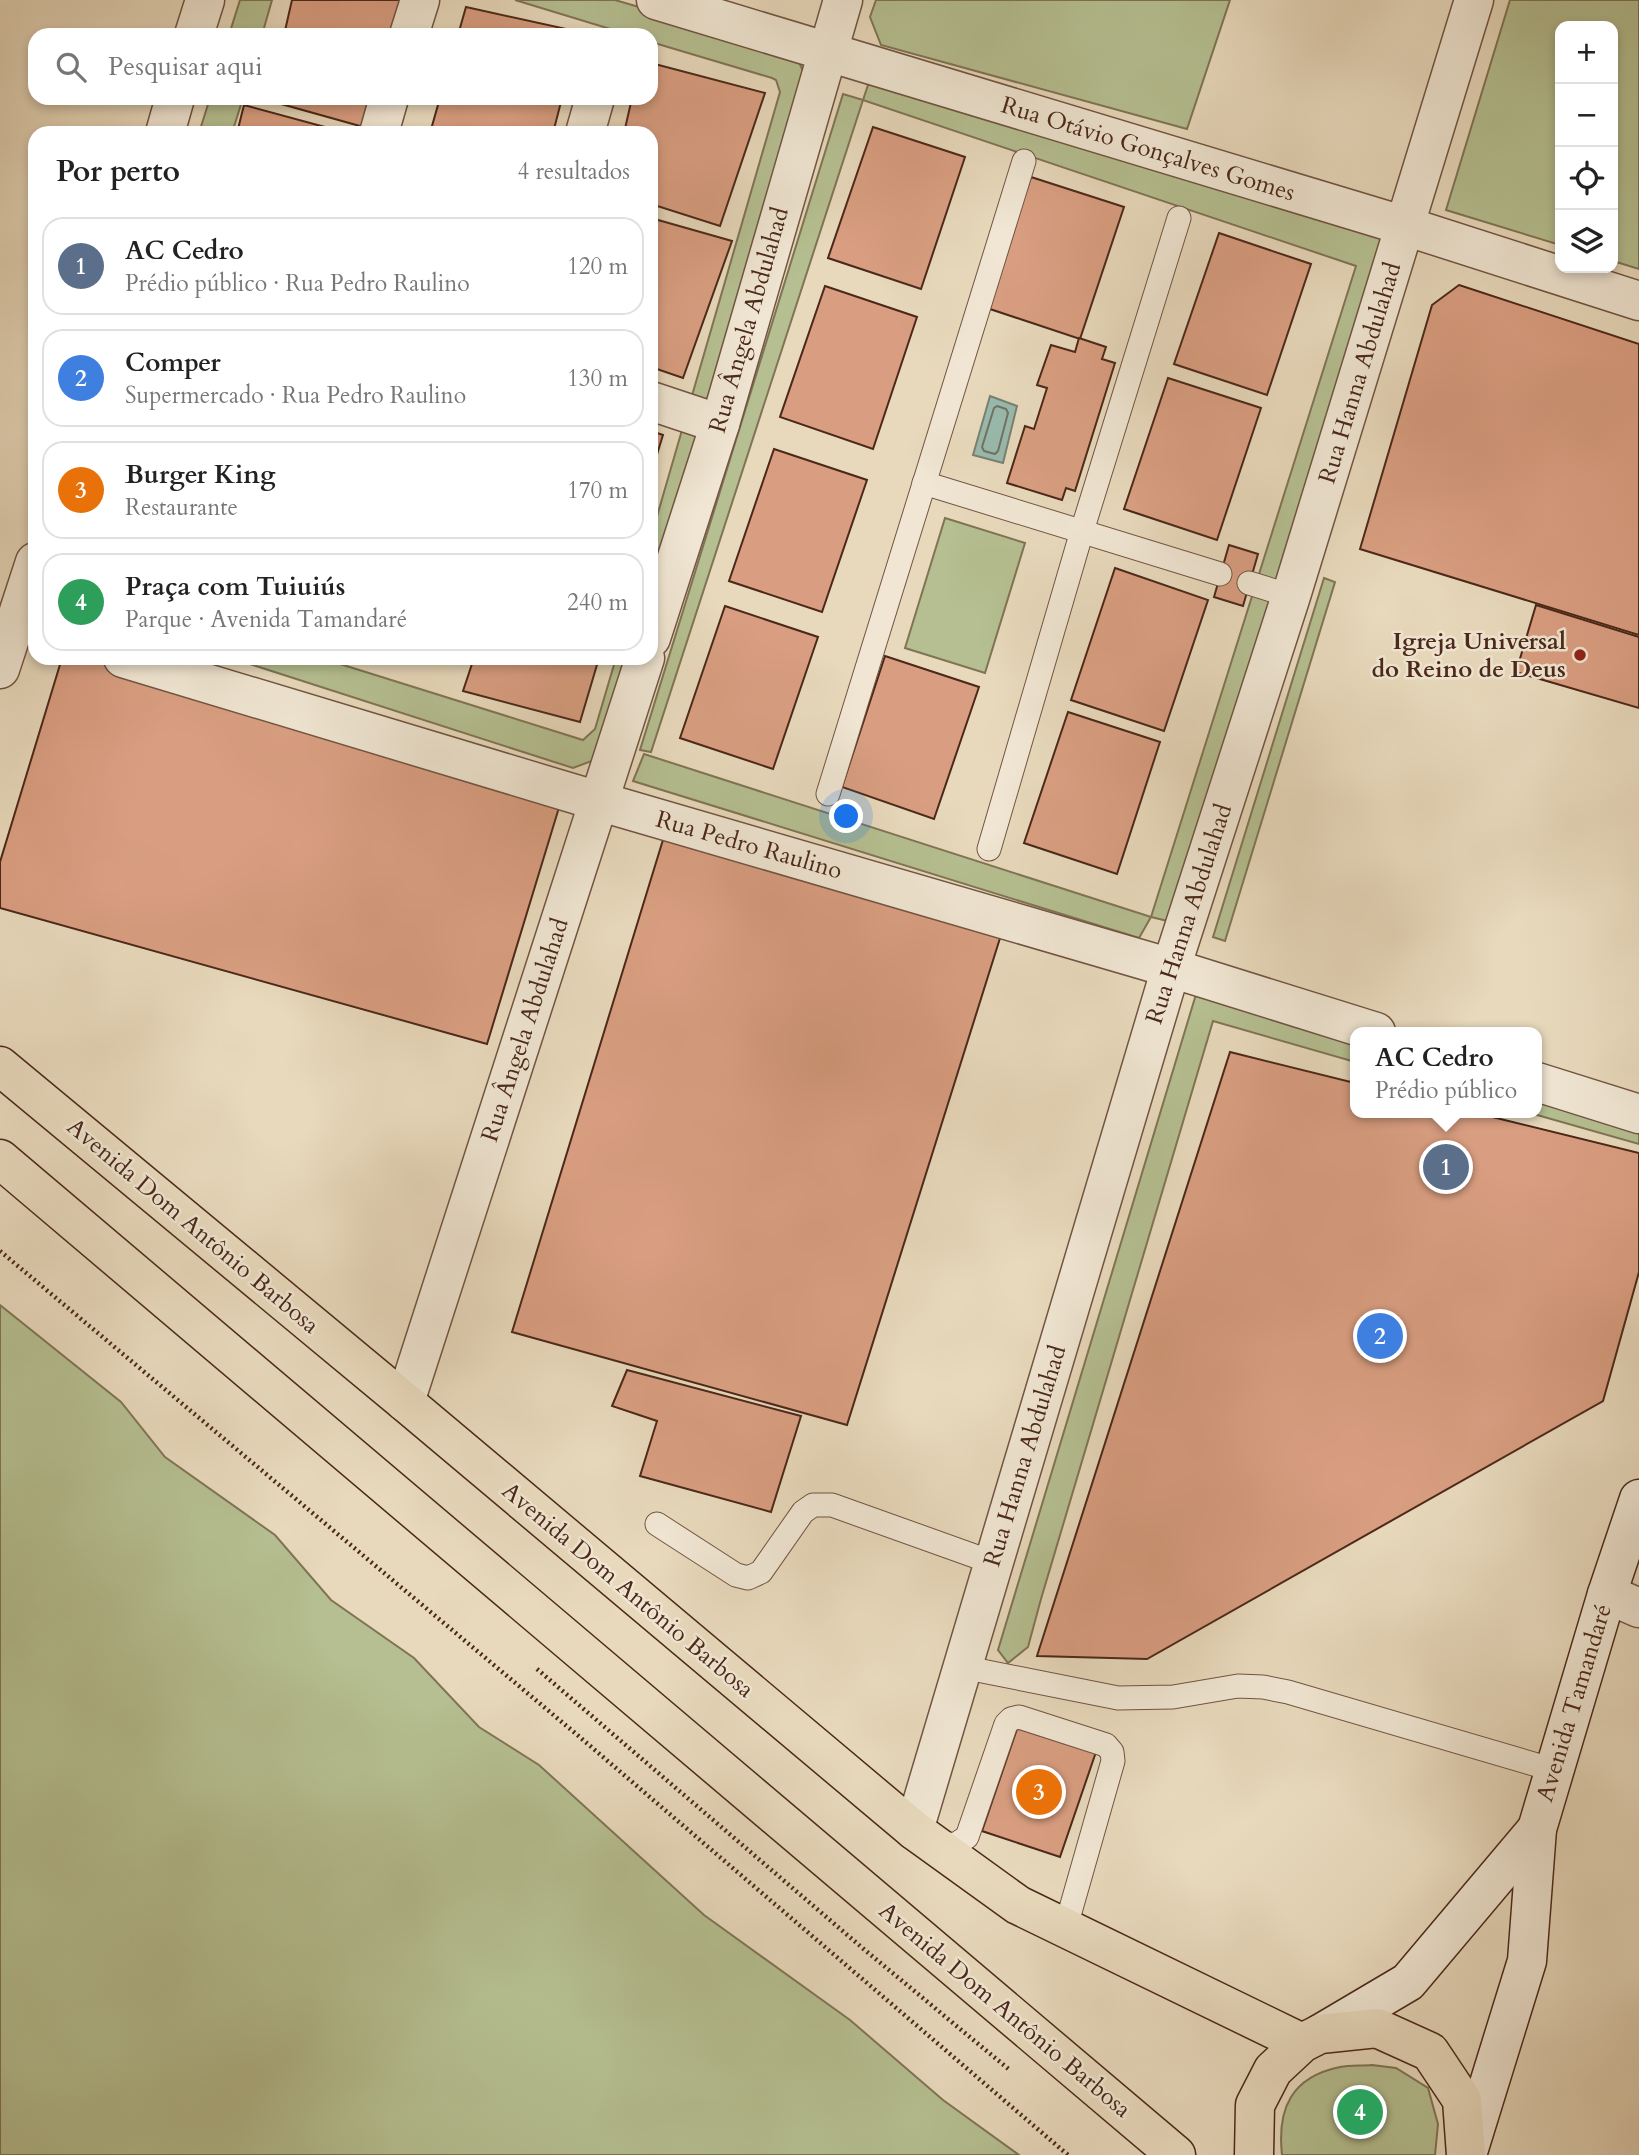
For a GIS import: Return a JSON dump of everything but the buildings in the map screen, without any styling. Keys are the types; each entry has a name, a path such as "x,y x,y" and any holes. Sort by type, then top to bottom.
{"main road":[{"name":"Avenida Dom Antônio Barbosa","path":"0,1066 925,1838 1018,1905 1311,2038"},
{"name":"Avenida Dom Antônio Barbosa","path":"0,1159 1177,2155"},
{"path":"1254,2155 1255,2105 1273,2070 1311,2038 1377,2028 1430,2052 1462,2100 1466,2155"}],"street":[{"path":"196,28 205,0"},
{"path":"411,28 420,0"},
{"name":"Rua Otávio Gonçalves Gomes","path":"656,0 1405,226 1639,301"},
{"name":"Rua Ângela Abdulahad","path":"658,616 720,424 843,0"},
{"name":"Rua Hanna Abdulahad","path":"925,1838 962,1667 993,1563 1171,968 1291,596 1474,0"},
{"path":"167,126 173,105"},
{"path":"381,126 388,105"},
{"path":"587,126 593,105"},
{"path":"658,403 720,424"},
{"path":"0,669 17,626 28,587"},
{"name":"Rua Pedro Raulino","path":"146,665 598,801 1171,968 1360,1027"},
{"name":"Rua Ângela Abdulahad","path":"405,1402 643,665"},
{"path":"1542,1084 1639,1114"},
{"name":"Avenida Tamandaré","path":"1466,2155 1527,1961 1537,1829 1554,1770 1623,1601 1639,1499"},
{"name":"Avenida Tamandaré","path":"1311,2038 1408,1982 1537,1829"}],"lane":[{"path":"828,794 1024,161"},
{"path":"989,849 1082,531 1179,218"},
{"path":"925,483 1220,574"},
{"path":"1249,583 1291,596"},
{"path":"657,1524 736,1575 748,1578 761,1572 803,1512 813,1505 832,1505 993,1563"},
{"path":"962,1667 1118,1698 1173,1697 1238,1686 1262,1687 1288,1692 1554,1770"},
{"path":"925,1838 956,1844 967,1837 1006,1724 1011,1719 1019,1717 1106,1745 1112,1752 1113,1761 1070,1912 1072,1931"}],"path":[{"path":"0,1251 565,1724 1068,2155"}],"green space":[{"path":"240,0 272,0 264,28 231,28"},
{"path":"515,0 615,0 794,52 808,81 658,590 658,513 780,92 776,80 772,78 658,44 658,28 607,28"},
{"path":"876,0 1230,0 1187,129 881,45 870,17"},
{"path":"1510,0 1639,0 1639,269 1618,263 1618,21 1555,21 1555,243 1446,210"},
{"path":"869,82 1375,234 1383,242 1176,923 1151,917 1356,266 863,100"},
{"path":"843,94 863,100 651,752 640,750"},
{"path":"208,105 241,105 234,126 201,126"},
{"path":"945,518 1025,543 985,673 905,648"},
{"path":"1324,578 1335,582 1225,941 1213,937"},
{"path":"253,665 343,665 583,740 595,729 614,665 636,665 610,754 573,768"},
{"path":"644,754 1151,917 1139,938 633,781"},
{"path":"1197,991 1350,1037 1350,1061 1213,1021 1028,1647 1008,1663 998,1650"},
{"path":"1542,1095 1639,1124 1639,1144 1542,1116"},
{"path":"0,1305 121,1402 165,1457 275,1535 331,1600 414,1658 479,1727 539,1765 704,1915 850,2020 943,2100 1019,2155 0,2155"},
{"path":"1344,2066 1396,2068 1428,2088 1438,2124 1435,2155 1282,2155 1282,2123 1285,2110 1299,2087 1323,2072"}],"water":[{"path":"990,396 1017,406 1003,463 973,455"}],"place":[{"name":"Igreja Universal do Reino de Deus","path":"1580,655"},
{"name":"AC Cedro","path":"1446,1167"},
{"name":"Comper","path":"1380,1336"},
{"name":"Burger King","path":"1039,1792"},
{"name":"Praça com Tuiuiús","path":"1360,2112"}]}
